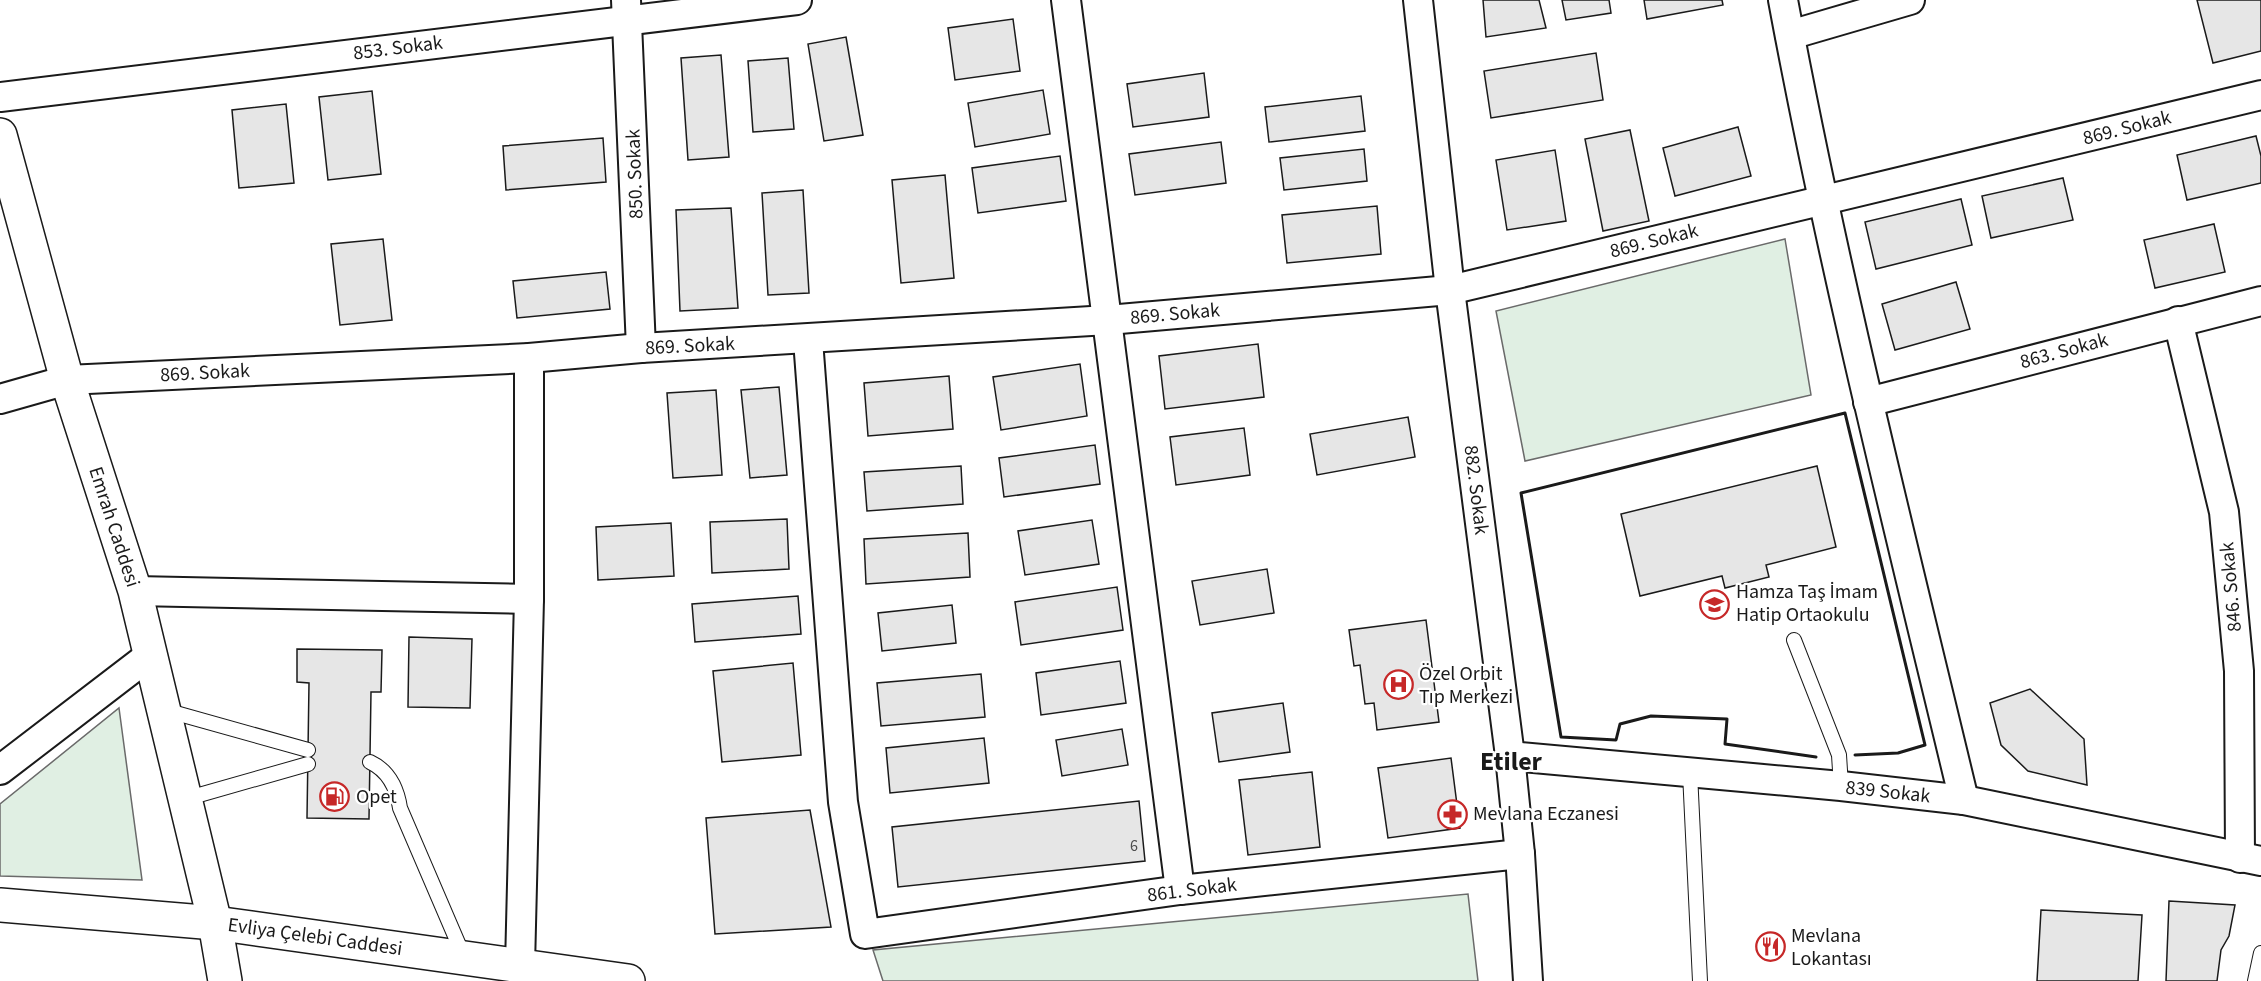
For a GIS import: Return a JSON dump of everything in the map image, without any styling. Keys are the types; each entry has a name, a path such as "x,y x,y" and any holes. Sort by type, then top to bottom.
{"street":[{"name":"853. Sokak","path":"0,97 628,10 797,0"},
{"path":"1066,0 1180,890"},
{"name":"882. Sokak","path":"1418,0 1450,290 1510,756 1520,854 1528,981"},
{"path":"1784,0 1824,201 1868,402 1964,800"},
{"path":"1790,35 1910,0"},
{"name":"850. Sokak","path":"628,10 641,348"},
{"name":"869. Sokak","path":"0,399 67,380 530,358 641,348 1108,320 1450,290 2261,95"},
{"name":"Emrah Caddesi","path":"0,135 67,380 135,591 215,923 225,981"},
{"name":"863. Sokak","path":"1868,402 2261,301"},
{"name":"846. Sokak","path":"2178,321 2224,512 2239,671 2251,860"},
{"name":"861. Sokak","path":"808,339 843,802 865,934 1180,890 1520,854"},
{"path":"520,966 529,600 530,358"},
{"path":"135,591 529,600"},
{"path":"0,770 150,655"},
{"name":"839 Sokak","path":"1510,756 1841,786 1964,800 2251,860"},
{"name":"Evliya Çelebi Caddesi","path":"0,905 215,923 628,981"}],"lane":[{"path":"1794,640 1839,755 1841,786"},
{"path":"163,710 308,757 185,799"},
{"path":"370,762 386,774 393,783 400,808 465,958"},
{"path":"1690,772 1700,981"},
{"path":"2255,981 2261,953"}],"green space":[{"path":"1785,239 1811,395 1525,461 1496,311"},
{"path":"119,708 142,880 0,876 0,804"},
{"path":"1468,894 1478,981 883,981 873,950"}],"building":[{"path":"1483,0 1539,0 1546,28 1486,37"},
{"path":"1562,0 1609,0 1611,13 1566,20"},
{"path":"1644,0 1722,0 1723,5 1647,19"},
{"path":"2197,0 2261,0 2261,51 2213,63"},
{"path":"1013,19 1020,71 955,80 948,28"},
{"path":"846,37 863,135 824,141 808,44"},
{"path":"1596,53 1603,100 1491,118 1484,71"},
{"path":"721,55 729,157 688,160 681,58"},
{"path":"788,58 794,129 753,132 748,61"},
{"path":"1204,73 1209,117 1133,127 1127,84"},
{"path":"1043,90 1050,134 975,147 968,103"},
{"path":"372,91 381,174 328,180 319,97"},
{"path":"1361,96 1365,131 1269,142 1265,107"},
{"path":"286,104 294,183 239,188 232,110"},
{"path":"1738,127 1751,176 1675,196 1663,148"},
{"path":"1630,130 1649,221 1603,231 1585,139"},
{"path":"2256,136 2261,156 2261,183 2187,200 2177,155"},
{"path":"603,138 606,182 506,190 503,146"},
{"path":"1221,142 1226,183 1135,195 1129,154"},
{"path":"1364,149 1367,181 1284,190 1280,158"},
{"path":"1555,150 1566,221 1507,230 1496,160"},
{"path":"1060,156 1066,201 978,213 972,168"},
{"path":"945,175 954,278 901,283 892,180"},
{"path":"2063,178 2073,220 1991,238 1982,196"},
{"path":"803,190 809,293 768,295 762,193"},
{"path":"1961,199 1972,245 1876,269 1865,222"},
{"path":"1377,206 1381,254 1287,263 1282,215"},
{"path":"731,208 738,308 680,311 676,210"},
{"path":"2214,224 2225,272 2155,288 2144,240"},
{"path":"383,239 392,320 340,325 331,244"},
{"path":"606,272 610,309 517,318 513,281"},
{"path":"1956,282 1970,329 1895,350 1882,304"},
{"path":"1258,344 1264,397 1165,409 1159,356"},
{"path":"1080,364 1087,416 1001,430 993,377"},
{"path":"949,376 953,429 868,436 864,383"},
{"path":"779,387 787,475 750,478 741,390"},
{"path":"716,390 722,475 673,478 667,393"},
{"path":"1408,417 1415,457 1317,475 1310,434"},
{"path":"1244,428 1250,475 1176,485 1170,437"},
{"path":"1095,445 1100,484 1004,497 999,458"},
{"path":"961,466 963,504 867,511 864,472"},
{"path":"1817,466 1836,547 1766,565 1769,577 1725,588 1722,576 1640,596 1621,514"},
{"path":"787,519 789,569 712,573 710,522"},
{"path":"1092,520 1099,564 1025,575 1018,531"},
{"path":"671,523 674,576 598,580 596,527"},
{"path":"968,533 970,577 866,584 864,539"},
{"path":"1267,569 1274,613 1200,625 1192,581"},
{"path":"1117,587 1123,630 1021,645 1015,602"},
{"path":"798,596 801,634 695,642 692,604"},
{"path":"952,605 956,643 882,651 878,613"},
{"name":"Özel Orbit Tıp Merkezi","path":"1426,620 1439,722 1377,730 1374,703 1365,704 1360,665 1354,666 1349,630"},
{"path":"409,637 472,639 470,708 408,707"},
{"path":"297,649 382,650 381,692 371,692 369,819 307,818 309,683 297,682"},
{"path":"1120,661 1126,703 1041,715 1036,673"},
{"path":"793,663 801,755 722,762 713,671"},
{"path":"981,674 985,717 881,726 877,683"},
{"path":"2030,689 2084,739 2087,785 2028,771 2001,745 1990,703"},
{"path":"1283,703 1290,752 1219,762 1212,713"},
{"path":"1122,729 1128,765 1062,776 1056,740"},
{"path":"984,738 989,783 890,793 886,748"},
{"path":"1451,758 1460,828 1388,838 1378,768"},
{"path":"1312,772 1320,847 1248,855 1239,780"},
{"path":"1139,801 1145,861 898,887 892,827"},
{"path":"810,810 831,927 715,934 706,818"},
{"path":"2169,901 2235,905 2229,936 2221,950 2217,981 2166,981"},
{"path":"2041,910 2142,915 2138,981 2037,981"}],"wall":[{"path":"1816,757 1725,744 1727,719 1651,716 1620,724 1616,740 1561,737 1521,493 1845,413 1925,745 1898,753 1855,755"}],"place":[{"name":"Hamza Taş İmam Hatip Ortaokulu","path":"1715,604"},
{"name":"Özel Orbit Tıp Merkezi","path":"1398,685"},
{"name":"Opet","path":"335,797"},
{"name":"Mevlana Eczanesi","path":"1452,814"},
{"name":"Mevlana Lokantası","path":"1770,947"}],"district":[{"name":"Etiler","path":"1511,761"}]}
